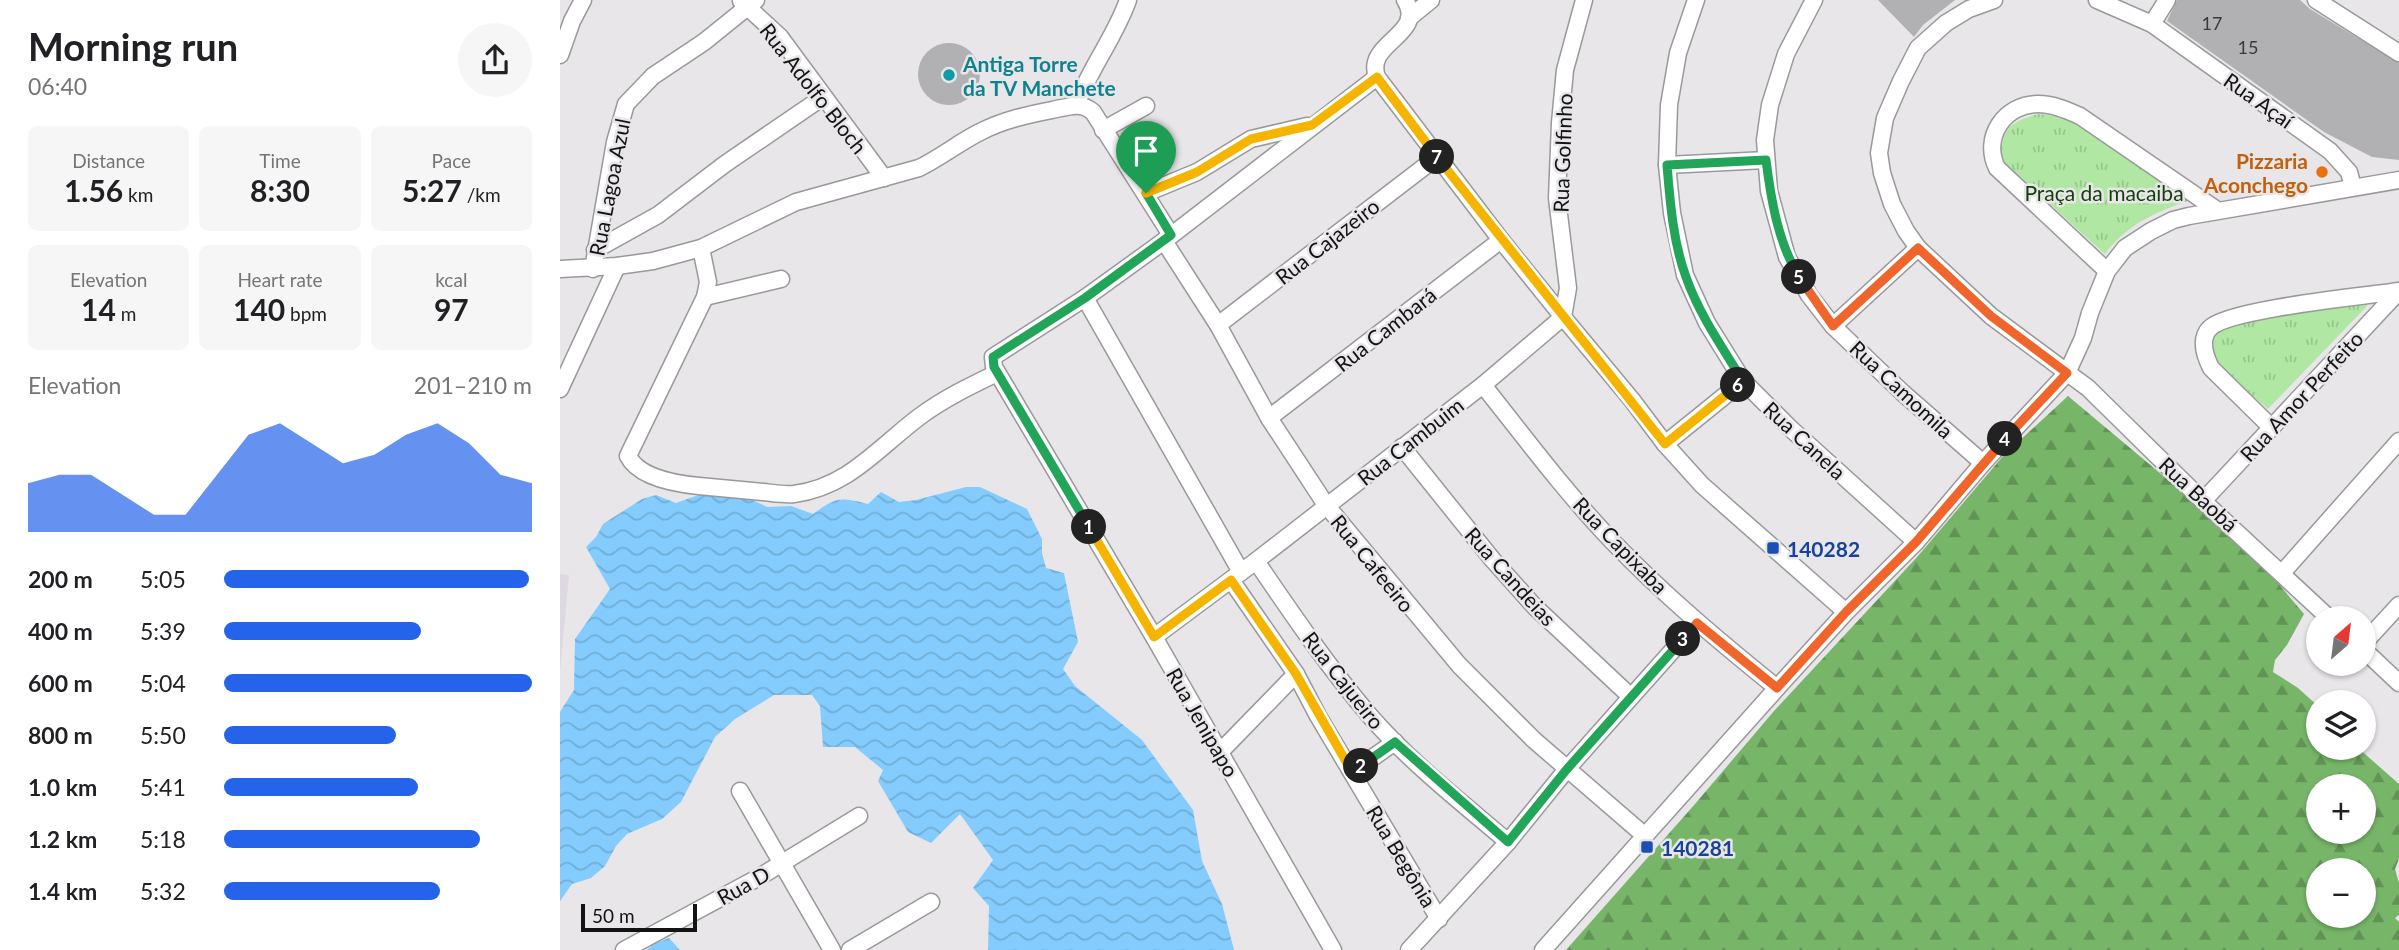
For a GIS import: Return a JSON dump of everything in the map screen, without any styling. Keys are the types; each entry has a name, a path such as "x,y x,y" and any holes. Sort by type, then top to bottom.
{"street":[{"path":"560,54 583,0"},
{"path":"560,269 593,269 653,261 701,248 796,202 884,178 936,160 976,133 992,126 1076,105 1087,77 1116,30 1128,0"},
{"path":"1431,0 1407,8 1404,30 1377,56 1374,69 1377,77 1501,240 1665,444 1702,485 1846,612"},
{"name":"Rua Golfinho","path":"1563,317 1568,288 1557,198 1560,122 1566,70 1584,0"},
{"name":"Rua Canela","path":"1696,0 1685,27 1669,105 1667,165 1672,213 1685,275 1707,323 1743,381 1790,428 1916,542"},
{"name":"Rua Camomila","path":"1814,0 1786,54 1770,105 1765,140 1769,191 1787,257 1833,326 1903,393 1983,463"},
{"path":"1994,0 1969,9 1946,23 1919,48 1885,118 1879,153 1882,173 1897,213 1918,248 1991,316 2067,373"},
{"name":"Rua Açaí","path":"2098,0 2152,24 2330,151 2348,172 2353,187"},
{"path":"2152,24 2167,0"},
{"path":"2316,0 2399,54"},
{"name":"Rua Adolfo Bloch","path":"748,2 780,37 884,178"},
{"name":"Rua Lagoa Azul","path":"593,269 615,142 626,104 653,76 704,42 748,2"},
{"path":"701,248 708,282 705,297 628,456 636,467 671,482 790,495 814,491 849,474 920,416 959,391 998,373 993,357 999,351 1085,298 1377,77"},
{"path":"595,250 658,215 725,164 823,97"},
{"name":"Rua Cafeeiro","path":"1076,105 1088,107 1093,112 1146,193 1167,238 1269,418 1326,505 1459,665 1525,731 1644,835"},
{"path":"2107,271 1997,168 1992,158 1991,144 2000,122 2024,105 2060,107 2080,116 2217,210"},
{"path":"1103,130 1146,106"},
{"path":"1146,193 1197,172 1251,139 1312,125"},
{"name":"Rua Cajazeiro","path":"1218,325 1437,157"},
{"path":"1667,165 1766,160"},
{"path":"1544,950 1777,688 1846,612 1916,542 1983,463 2067,373 2083,338 2107,271 2125,248 2173,220 2217,210 2399,180"},
{"name":"Rua Cambará","path":"1269,418 1501,240"},
{"path":"1833,326 1918,248"},
{"path":"560,389 617,266"},
{"path":"705,297 781,279"},
{"path":"2272,428 2211,368 2205,356 2204,343 2210,327 2248,313 2399,291"},
{"name":"Rua Amor Perfeito","path":"2203,501 2399,291"},
{"path":"1085,298 1236,576"},
{"name":"Rua Cambuim","path":"1154,637 1483,385 1563,317"},
{"name":"Rua Jenipapo","path":"998,373 1154,637 1333,950"},
{"name":"Rua Baobá","path":"2067,373 2088,388 2203,501 2316,606"},
{"path":"1665,444 1743,381"},
{"name":"Rua Capixaba","path":"1483,385 1613,542 1697,623 1777,688"},
{"path":"2282,573 2399,441"},
{"name":"Rua Candeias","path":"1402,447 1492,559 1535,607 1630,696"},
{"name":"Rua Cajueiro","path":"1256,561 1322,654 1370,715 1395,742 1508,842"},
{"name":"Rua Begônia","path":"1236,576 1439,919"},
{"path":"2376,630 2399,605"},
{"path":"1409,950 1508,842 1630,696 1697,623"},
{"path":"2376,661 2399,683"},
{"path":"1220,752 1296,674"},
{"path":"1352,772 1395,742"},
{"path":"740,791 832,950"},
{"name":"Rua D","path":"624,950 781,864 859,816"},
{"path":"850,950 931,902"}],"shaded area":[{"path":"560,574 569,575 560,671"}],"green space":[{"name":"Praça da macaiba","path":"2038,114 2061,117 2095,132 2193,199 2145,219 2124,234 2105,254 2000,159 2003,140 2009,128 2020,120"},
{"path":"2366,299 2367,306 2268,409 2214,362 2207,343 2210,330 2228,322"},
{"path":"2068,396 2216,520 2266,569 2304,614 2287,645 2275,660 2273,672 2306,695 2306,760 2372,760 2399,784 2399,859 2395,869 2399,883 2399,915 2395,918 2399,922 2399,950 1566,950 1774,711 1918,556 2004,455"}],"water":[{"path":"966,487 980,487 1027,509 1042,539 1046,568 1064,573 1078,642 1063,669 1075,686 1142,740 1193,810 1202,861 1222,904 1234,950 988,950 989,906 973,888 993,860 960,814 931,843 908,832 878,781 883,770 855,747 823,747 820,706 812,695 774,695 735,719 715,737 681,802 662,819 627,834 616,846 605,866 591,878 572,884 560,901 560,712 574,690 575,639 610,589 586,547 603,524 642,499 656,495 676,503 715,489 740,494 767,507 791,506 813,514 839,500 868,504 881,492 899,502"},
{"path":"669,938 680,950 647,950 654,944"}],"building":[{"path":"1878,0 1955,0 1923,25 1914,37"},
{"path":"2177,0 2300,0 2310,9 2399,63 2399,160 2372,157 2324,132 2167,21"},
{"name":"Antiga Torre da TV Manchete","path":"949,43 961,45 971,52 978,62 978,86 971,96 961,103 949,105 937,103 927,96 920,86 918,74 920,62 927,52 937,45"}],"place":[{"name":"Antiga Torre da TV Manchete","path":"949,75"},
{"name":"Pizzaria Aconchego","path":"2322,172"},
{"name":"140282","path":"1773,548"},
{"name":"140281","path":"1647,847"}],"route":[{"path":"1377,77 1501,240 1665,444 1743,381 1707,323 1685,275 1672,213 1667,165 1766,160 1769,191 1787,257 1833,326 1918,248 1991,316 2067,373 1983,463 1916,542 1846,612 1777,688 1697,623 1567,769 1508,842 1395,742 1352,772 1296,674 1231,580 1154,637 994,367 993,357 999,351 1085,298 1171,235 1146,193 1197,172 1251,139 1312,125 1377,77"}]}
